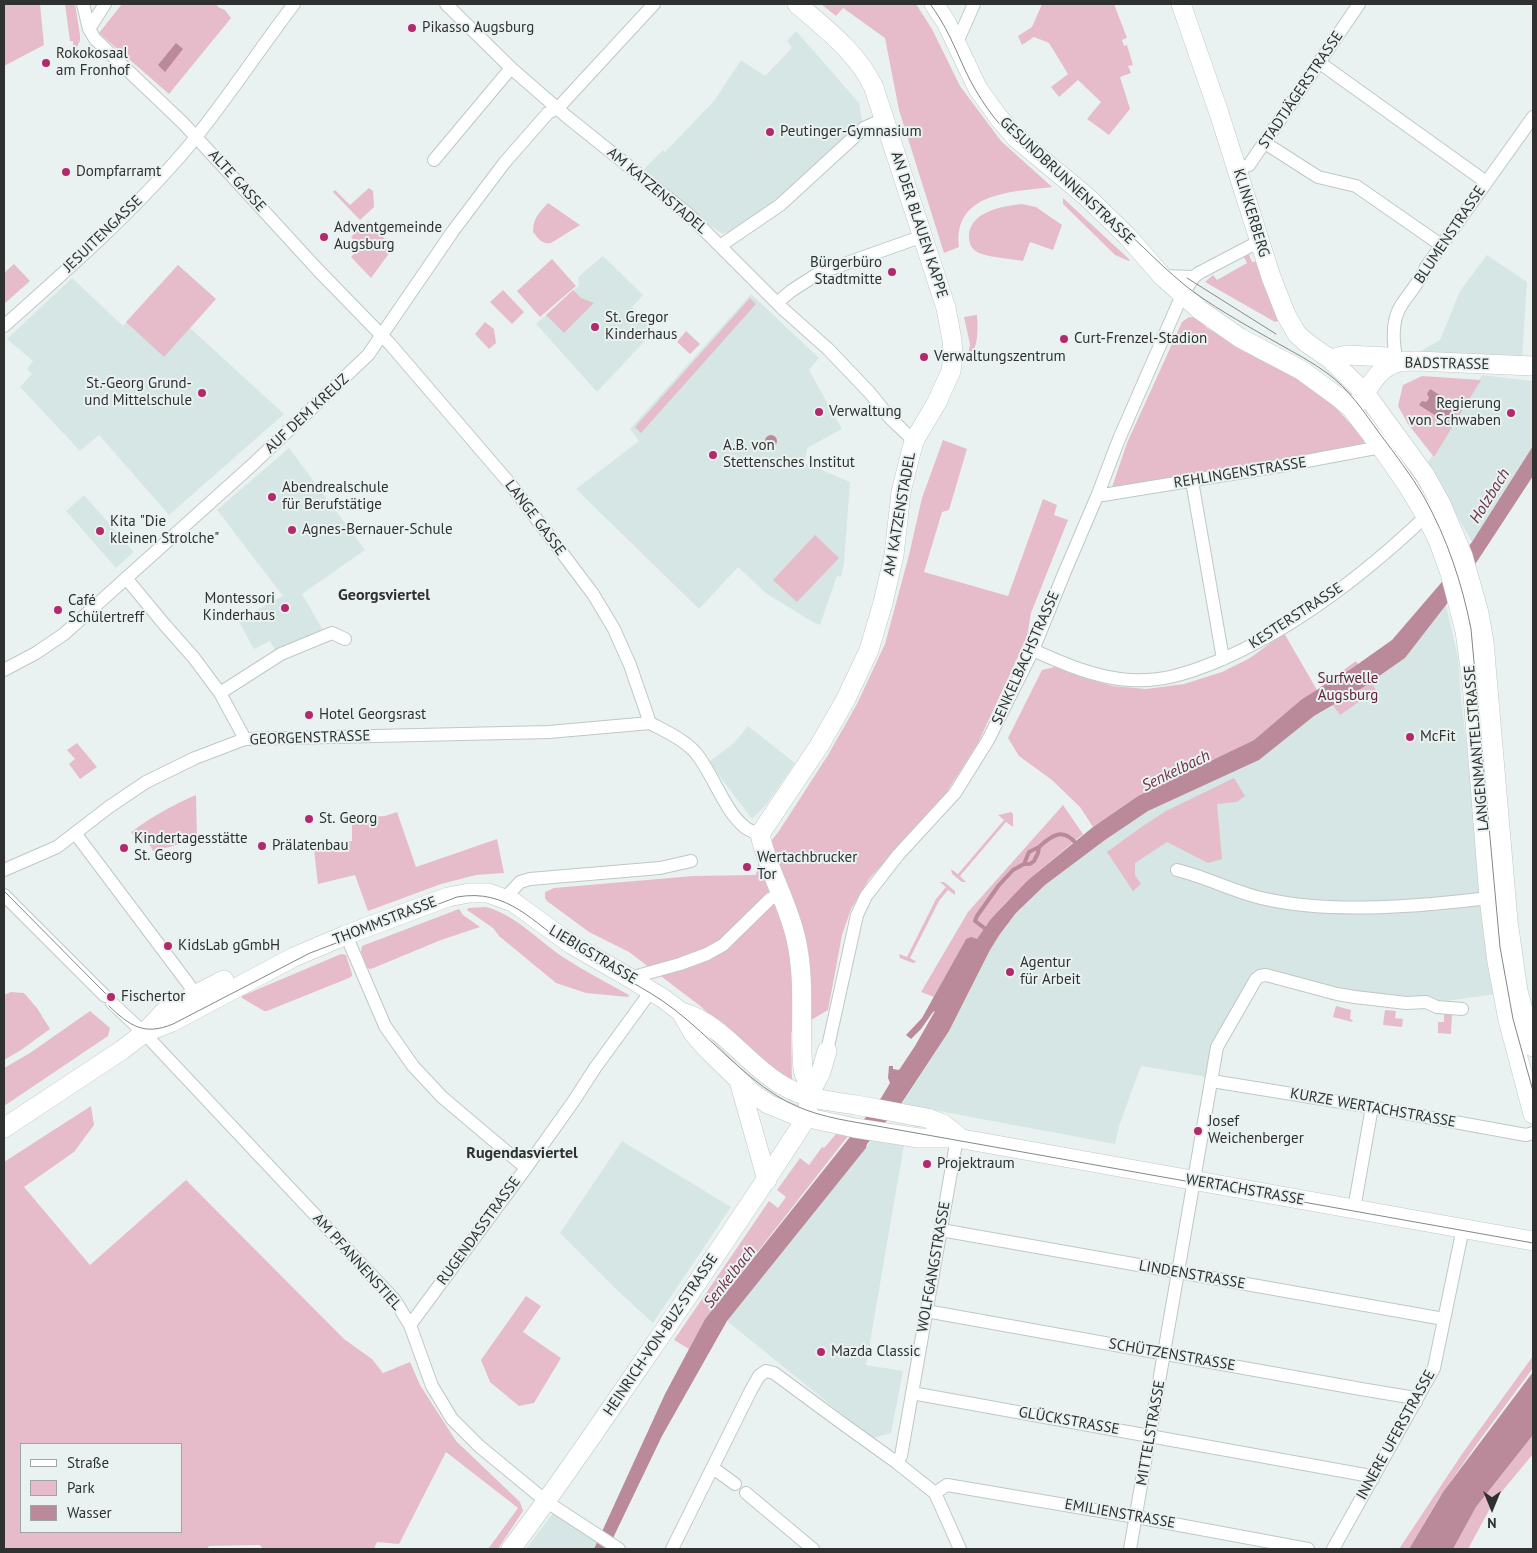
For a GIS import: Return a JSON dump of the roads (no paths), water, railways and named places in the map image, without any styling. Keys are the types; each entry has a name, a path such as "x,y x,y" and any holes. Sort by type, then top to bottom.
{"street":[{"path":"83,4 88,29"},
{"path":"88,29 106,4"},
{"name":"JESUITENGASSE","path":"4,326 129,212 196,136 261,51 294,4"},
{"name":"AM KATZENSTADEL","path":"446,4 511,68 672,200 777,303 828,349 870,393 890,418 914,441 901,492 894,555 883,603 869,650 846,699 819,746 760,834"},
{"name":"AUF DEM KREUZ","path":"4,670 36,653 60,637 298,422 368,355 383,336 453,231 505,162 548,113 558,108 654,4"},
{"name":"AN DER BLAUEN KAPPE","path":"797,4 844,46 862,66 874,88 946,308 953,356 950,371 937,402 914,441"},
{"name":"GESUNDBRUNNENSTRASSE","path":"934,4 946,22 978,89 1007,128 1087,197 1128,237 1162,276 1182,295 1240,338 1301,370 1338,396 1351,408"},
{"path":"955,41 958,40 974,4"},
{"name":"KLINKERBERG","path":"1181,4 1280,301 1297,334 1330,359 1366,393"},
{"name":"STADTJÄGERSTRASSE","path":"1237,170 1249,165 1359,4"},
{"name":"ALTE GASSE","path":"88,29 95,39 196,136 318,270 383,336"},
{"path":"1320,62 1486,182"},
{"path":"434,160 511,68"},
{"name":"BLUMENSTRASSE","path":"1397,362 1394,349 1394,331 1399,310 1441,245 1533,117"},
{"path":"720,246 780,205 864,128 884,119"},
{"path":"1265,143 1318,177 1356,186 1441,245"},
{"path":"777,303 791,291 819,273 923,236"},
{"name":"SENKELBACHSTRASSE","path":"805,1117 811,1087 821,1072 827,1051 857,915 866,896 898,855 963,783 988,740 1033,650 1119,439 1182,295 1194,277 1199,273 1260,241"},
{"path":"1162,276 1194,277"},
{"name":"LANGE GASSE","path":"383,336 511,485 593,594 618,635 650,723"},
{"path":"1330,359 1347,355 1387,357 1397,362"},
{"name":"BADSTRASSE","path":"1351,408 1366,393 1379,373 1387,366 1397,362 1416,361 1533,366"},
{"name":"LANGENMANTELSTRASSE","path":"1366,393 1425,475 1441,504 1469,576 1482,628 1487,664 1498,897 1496,962 1504,1006 1533,1114"},
{"name":"LANGENMANTELSTRASSE","path":"1351,408 1381,447 1426,516 1438,540 1456,593 1465,631 1470,665 1498,897 1518,991 1533,1042"},
{"name":"REHLINGENSTRASSE","path":"1098,494 1103,495 1315,460 1381,447"},
{"path":"1192,480 1223,659"},
{"name":"KESTERSTRASSE","path":"1033,650 1068,665 1102,676 1130,680 1157,680 1188,673 1257,643 1317,606 1383,555 1426,516"},
{"path":"126,578 194,658 220,693 246,739"},
{"path":"220,693 281,654 332,633 345,639"},
{"path":"650,723 674,735 695,752 735,817 747,829 760,834 763,851 782,894 796,938 800,959 804,1071 811,1087"},
{"name":"GEORGENSTRASSE","path":"4,870 57,847 109,807 146,782 195,758 246,739 550,732 650,723"},
{"path":"75,833 196,994"},
{"path":"505,898 520,882 530,879 660,868 691,861"},
{"path":"1177,870 1261,898 1318,905 1353,907 1413,905 1498,897"},
{"name":"THOMMSTRASSE","path":"144,1033 172,1022 294,957 346,935 462,893 488,894 505,898"},
{"path":"630,978 708,954 723,945 770,899 782,894"},
{"name":"AM PFANNENSTIEL","path":"4,895 108,1000 144,1033 394,1299 410,1325 432,1386 452,1419 479,1446 547,1502 619,1549"},
{"name":"LIEBIGSTRASSE","path":"505,898 521,907 578,949 630,978 681,1012 694,1017 725,1037 773,1080 792,1090 811,1087"},
{"path":"346,935 385,1026 413,1066 442,1097 526,1168"},
{"name":"THOMMSTRASSE","path":"4,1128 102,1064 144,1033 166,1010 253,967 270,970"},
{"name":"MITTELSTRASSE","path":"1130,1549 1217,1048 1256,979 1266,975 1337,994 1406,1003 1426,1002 1437,1007 1462,1009"},
{"name":"RUGENDASSTRASSE","path":"410,1325 526,1168 651,991"},
{"name":"LIEBIGSTRASSE","path":"681,1012 693,1033 706,1048 751,1092 768,1104 805,1117"},
{"path":"739,1081 766,1180"},
{"name":"KURZE WERTACHSTRASSE","path":"1212,1081 1372,1107 1526,1136 1533,1133"},
{"name":"WERTACHSTRASSE","path":"811,1087 872,1108 927,1118 942,1124 957,1138"},
{"path":"1354,1209 1372,1107"},
{"name":"WERTACHSTRASSE","path":"805,1117 855,1128 919,1138 957,1138 1533,1241"},
{"name":"HEINRICH-VON-BUZ-STRASSE","path":"511,1549 547,1502 703,1276 805,1117"},
{"name":"WOLFGANGSTRASSE","path":"896,1462 901,1456 957,1138"},
{"name":"INNERE UFERSTRASSE","path":"1333,1549 1434,1368 1463,1228"},
{"name":"LINDENSTRASSE","path":"941,1230 1444,1319"},
{"name":"SCHÜTZENSTRASSE","path":"926,1312 1409,1397 1416,1402"},
{"path":"672,1549 751,1390 759,1376 766,1371 774,1373 896,1462 935,1493 959,1549"},
{"name":"GLÜCKSTRASSE","path":"912,1393 1365,1475 1373,1479"},
{"path":"713,1468 735,1484"},
{"name":"EMILIENSTRASSE","path":"935,1493 947,1485 1136,1516 1308,1549"},
{"path":"746,1494 814,1549"}],"water":[{"path":"176,43 183,49 165,72 158,65"},
{"path":"1430,389 1459,407 1449,424 1419,405 1422,401 1426,402 1428,400 1427,394"},
{"path":"769,435 773,435 777,441 773,447 769,447 765,443 765,439"},
{"path":"1533,446 1533,476 1478,560 1405,658 1362,688 1314,716 1259,760 1148,811 1105,840 1045,885 1016,913 990,950 949,1031 901,1104 867,1144 866,1148 727,1321 662,1436 614,1536 611,1549 594,1549 665,1394 705,1319 881,1098 890,1083 888,1078 889,1066 899,1070 915,1046 935,1011 911,1039 906,1035 922,1018 966,939 971,937 977,939 991,919 1028,880 1093,827 1138,796 1254,740 1302,699 1351,669 1392,640 1441,583 1472,542"},
{"path":"1533,1372 1533,1435 1476,1507 1453,1549 1409,1549 1443,1492"}],"waterway":[{"path":"987,930 975,921 977,916 999,885 1013,870 1034,861 1039,847 1058,834 1068,836 1078,846"},
{"path":"1024,864 1029,852 1039,847"}],"tram line":[{"path":"930,4 946,28 976,91 1008,134 1112,219 1173,276 1195,293 1237,320 1309,361 1335,379 1362,409 1424,497 1440,528 1453,561 1471,629 1500,947 1513,1019 1533,1091"},
{"path":"1187,278 1276,334"},
{"path":"4,891 106,994"},
{"path":"109,1006 124,1019 138,1027 146,1029 163,1027 173,1024 310,953 457,897 475,896 491,898 519,910 571,948 663,1001 763,1087 787,1102 807,1110 849,1121 1533,1243"}],"place":[{"name":"Pikasso Augsburg","path":"412,28"},
{"name":"Rokokosaal am Fronhof","path":"46,63"},
{"name":"Peutinger-Gymnasium","path":"770,132"},
{"name":"Dompfarramt","path":"66,172"},
{"name":"Adventgemeinde Augsburg","path":"324,237"},
{"name":"Bürgerbüro Stadtmitte","path":"892,272"},
{"name":"St. Gregor Kinderhaus","path":"595,327"},
{"name":"Curt-Frenzel-Stadion","path":"1064,339"},
{"name":"Verwaltungszentrum","path":"924,357"},
{"name":"St.-Georg Grund- und Mittelschule","path":"202,393"},
{"name":"Verwaltung","path":"819,412"},
{"name":"Regierung von Schwaben","path":"1511,413"},
{"name":"A.B. von Stettensches Institut","path":"713,455"},
{"name":"Abendrealschule für Berufstätige","path":"272,497"},
{"name":"Agnes-Bernauer-Schule","path":"292,530"},
{"name":"Kita \"Die kleinen Strolche\"","path":"100,531"},
{"name":"Montessori Kinderhaus","path":"285,608"},
{"name":"Café Schülertreff","path":"58,610"},
{"name":"Hotel Georgsrast","path":"309,715"},
{"name":"McFit","path":"1410,737"},
{"name":"St. Georg","path":"309,819"},
{"name":"Prälatenbau","path":"262,846"},
{"name":"Kindertagesstätte St. Georg","path":"124,848"},
{"name":"Wertachbrucker Tor","path":"747,867"},
{"name":"KidsLab gGmbH","path":"168,946"},
{"name":"Agentur für Arbeit","path":"1010,972"},
{"name":"Fischertor","path":"111,997"},
{"name":"Josef Weichenberger","path":"1198,1131"},
{"name":"Projektraum","path":"927,1164"},
{"name":"Mazda Classic","path":"821,1352"}],"district":[{"name":"Georgsviertel","path":"384,595"},
{"name":"Rugendasviertel","path":"522,1153"}],"water label":[{"name":"Holzbach","path":"1490,496"},
{"name":"Senkelbach","path":"1176,771"},
{"name":"Senkelbach","path":"730,1277"}],"park label":[{"name":"Surfwelle Augsburg","path":"1348,688"}]}
